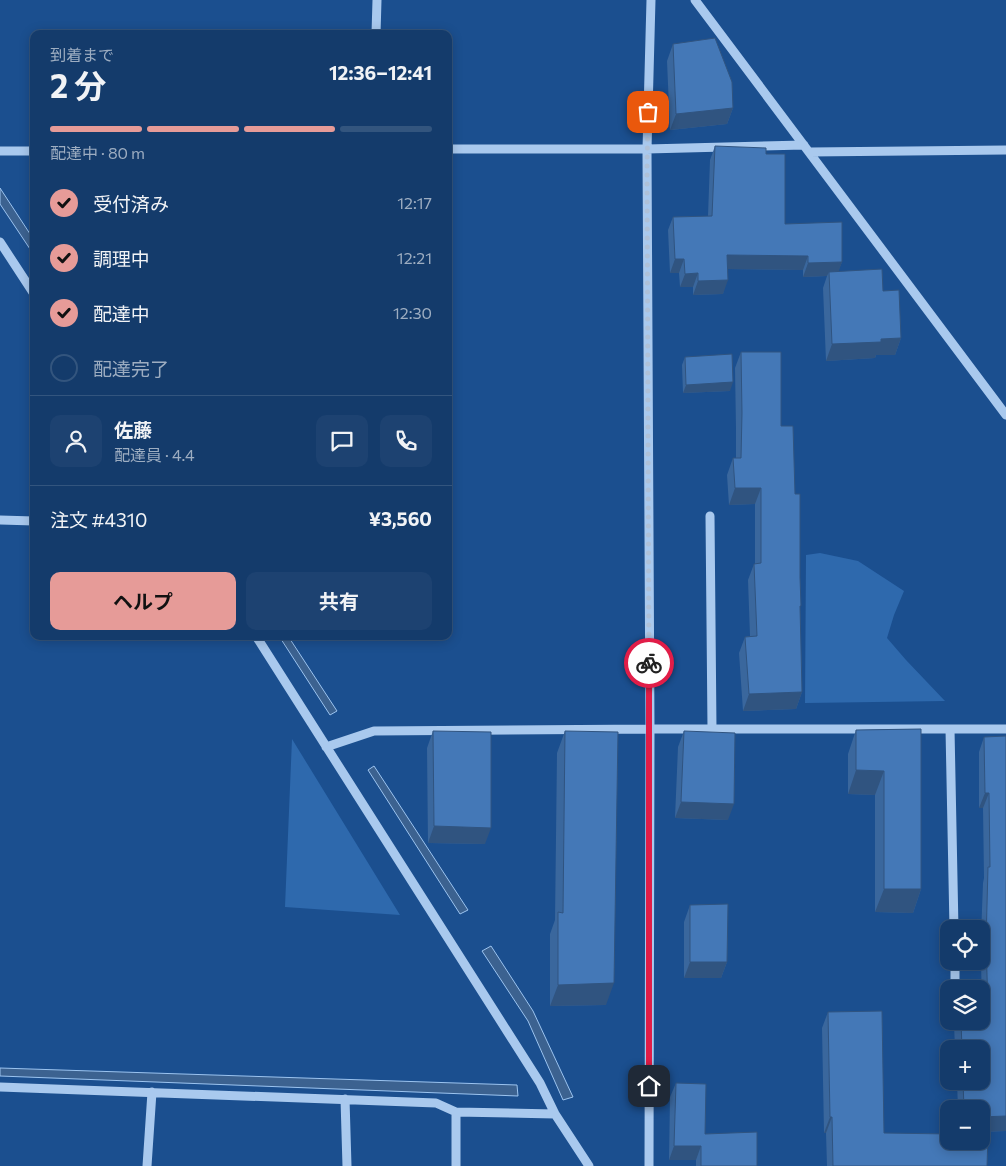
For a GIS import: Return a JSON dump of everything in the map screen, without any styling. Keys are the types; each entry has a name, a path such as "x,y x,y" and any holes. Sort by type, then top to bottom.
{"street":[{"path":"376,30 377,0"},
{"path":"649,1166 650,729 647,149 651,0"},
{"path":"695,0 1006,415"},
{"path":"452,149 807,148 1006,150"},
{"path":"0,151 30,151"},
{"path":"0,242 30,288"},
{"path":"710,516 712,729"},
{"path":"0,520 30,521"},
{"path":"259,640 534,1075 555,1114 589,1166"},
{"path":"950,729 954,920"},
{"path":"326,747 374,731 1006,729"},
{"path":"0,1087 436,1103 456,1112 555,1114"},
{"path":"147,1166 152,1092"},
{"path":"345,1099 347,1166"},
{"path":"456,1112 456,1166"}],"shaded area":[{"path":"0,188 30,234 30,249 0,204"},
{"path":"820,553 858,561 904,591 887,638 945,701 805,703 806,555"},
{"path":"282,640 291,640 337,711 330,715"},
{"path":"292,739 400,915 285,907"},
{"path":"374,766 468,910 460,914 368,770"},
{"path":"491,946 533,1011 573,1097 563,1100 528,1021 482,951"},
{"path":"0,1068 517,1085 518,1096 0,1076"}],"building":[{"path":"715,38 732,82 733,108 676,114 673,44"},
{"path":"715,146 766,148 766,154 785,154 785,224 842,222 842,262 808,263 808,256 727,255 728,280 698,281 698,273 685,274 684,259 675,259 673,217 712,216"},
{"path":"882,269 883,291 899,290 901,338 881,339 881,342 832,344 829,272"},
{"path":"741,352 781,352 781,426 793,426 795,494 800,494 802,692 749,694 745,637 757,636 754,564 761,563 761,488 735,488 733,458 741,458"},
{"path":"732,354 733,382 686,385 685,357"},
{"path":"921,729 921,889 884,889 884,771 856,770 856,730"},
{"path":"433,731 491,732 491,828 434,826"},
{"path":"565,731 618,732 614,983 558,985 558,912 563,913"},
{"path":"684,731 735,733 734,804 681,802"},
{"path":"1006,736 1006,1116 990,1117 990,1100 964,1100 963,1090 990,1090 990,1040 962,1040 961,1030 990,1030 990,980 987,980 987,970 990,970 990,920 987,920 988,867 990,867 989,793 985,793 984,737"},
{"path":"728,904 727,962 690,962 690,905"},
{"path":"882,1011 884,1133 940,1134 940,1150 988,1150 987,1166 833,1166 828,1012"},
{"path":"676,1083 706,1084 705,1134 757,1132 757,1166 701,1166 701,1146 674,1146"}],"way so far":[{"path":"648,112 649,663"}],"route":[{"path":"649,663 649,1086"}]}
